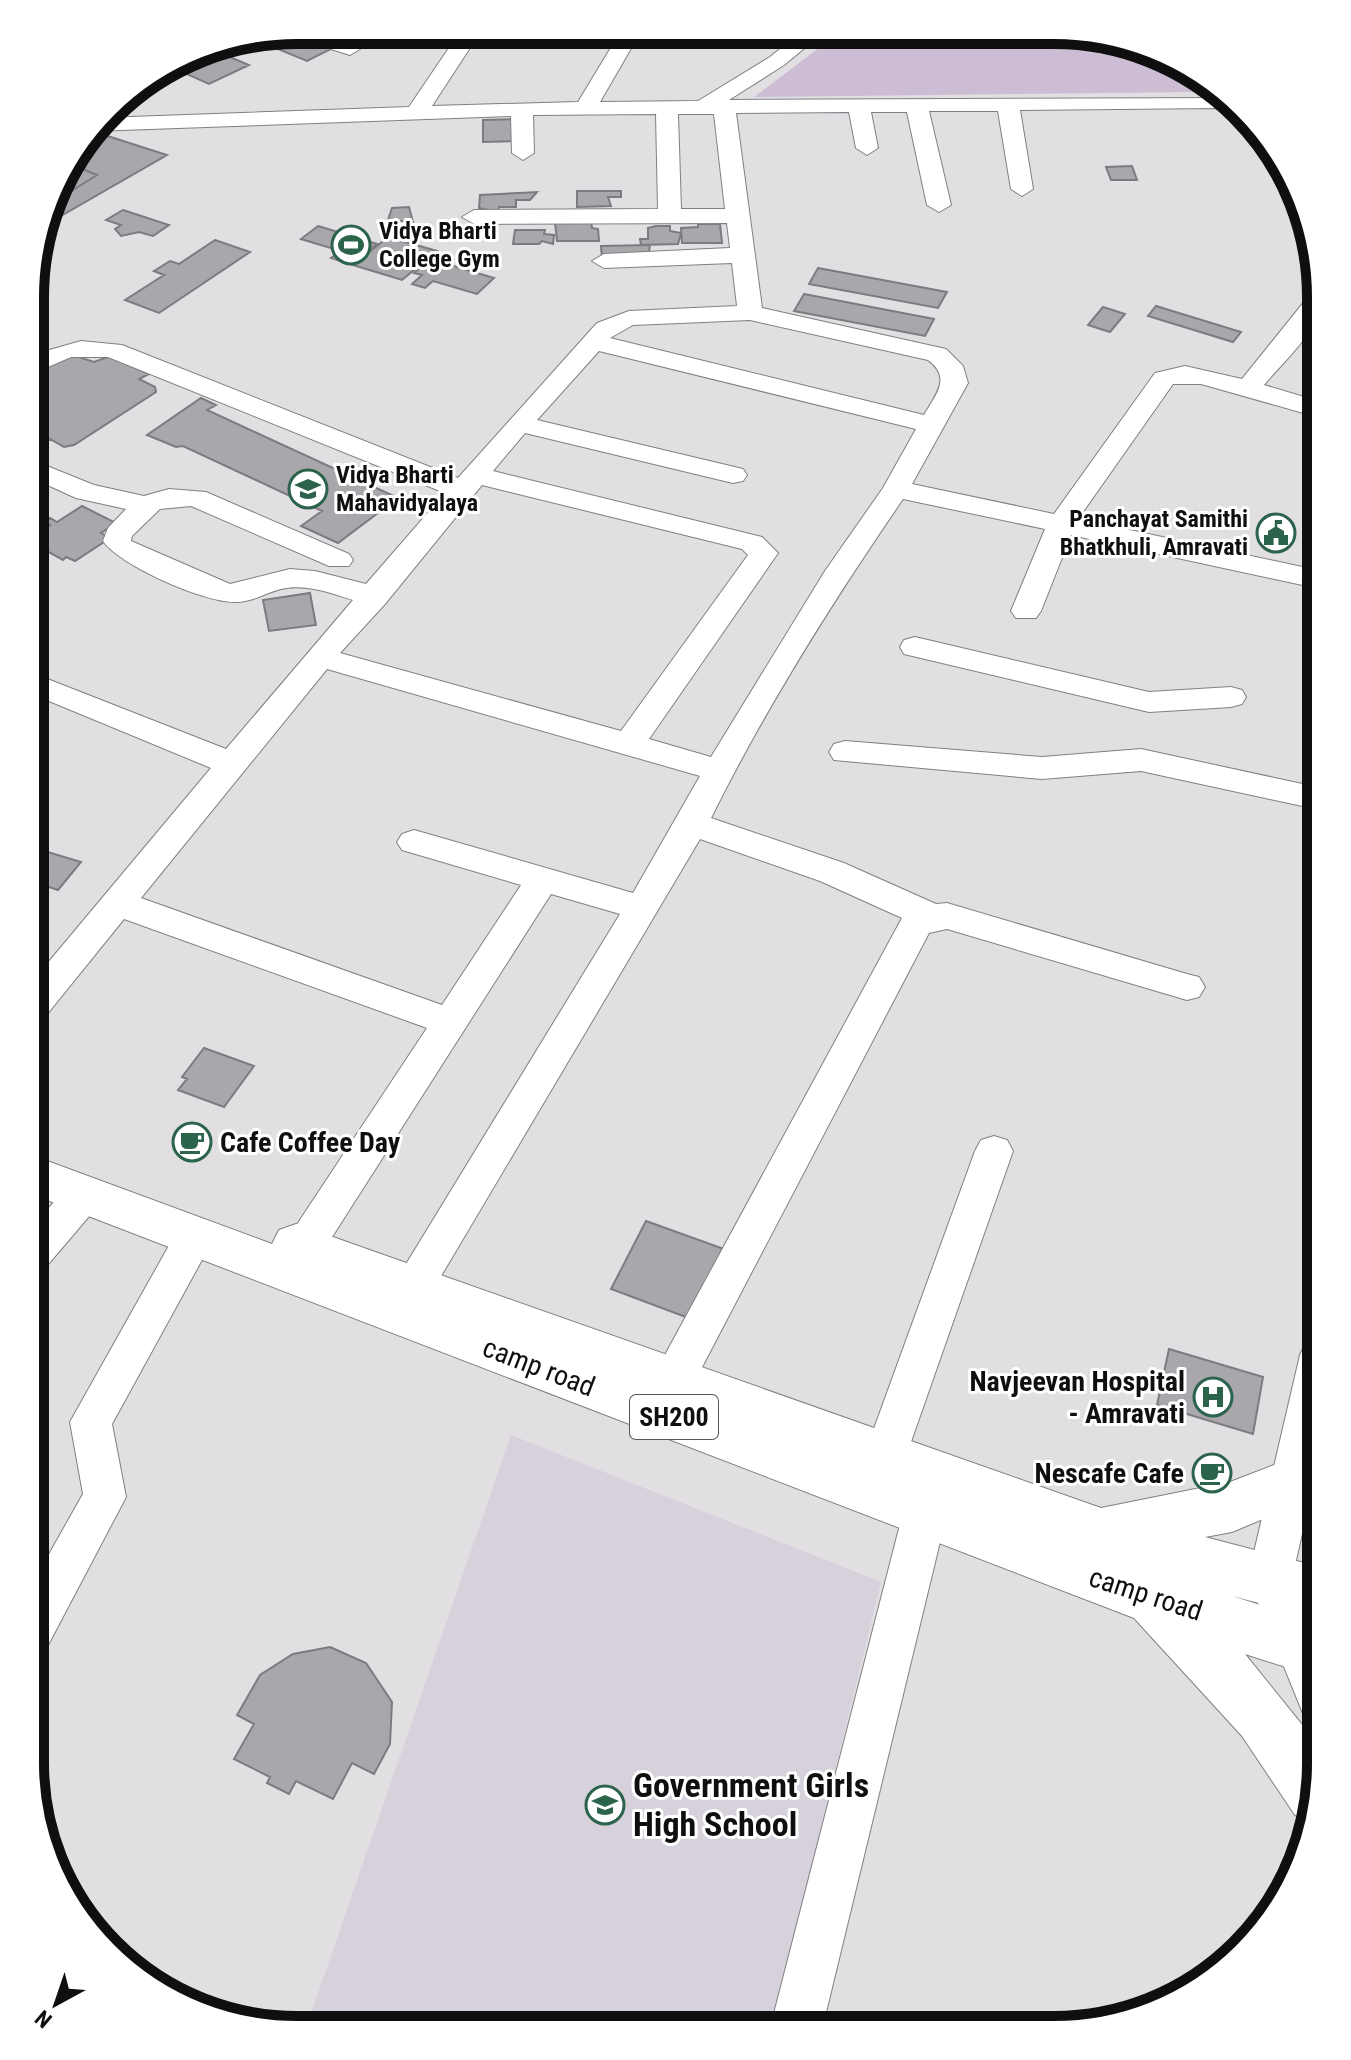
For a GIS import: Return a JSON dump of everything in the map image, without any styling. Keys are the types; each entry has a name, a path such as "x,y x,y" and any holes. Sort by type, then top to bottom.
{"main road":[{"name":"camp road","path":"44,1152 1132,1544 1306,1589"},
{"name":"camp road","path":"44,1180 1151,1597 1306,1645"},
{"path":"1098,1532 1221,1510 1292,1482"},
{"path":"1151,1597 1252,1701 1291,1750 1306,1776"}],"street":[{"path":"714,105 798,44"},
{"path":"336,45 350,49"},
{"path":"416,113 462,45"},
{"path":"585,108 623,45"},
{"path":"113,124 714,105 1008,106 1215,102"},
{"path":"714,105 738,216 750,313"},
{"path":"859,106 867,148"},
{"path":"917,106 939,205"},
{"path":"1008,106 1022,189"},
{"path":"667,107 670,216"},
{"path":"522,109 523,153"},
{"path":"474,217 738,216"},
{"path":"604,261 742,255"},
{"path":"44,992 320,657 375,597 519,424 613,323 629,318 750,313 937,354 955,370 955,383 932,425 896,489 839,571 719,770 692,824 414,1286"},
{"path":"1247,390 1307,315"},
{"path":"594,342 932,425"},
{"path":"44,358 54,352 75,347 113,350 469,482 752,543 764,553 628,745"},
{"path":"1026,611 1061,524 1164,378 1185,374 1307,406"},
{"path":"519,424 733,475"},
{"path":"44,474 72,487 144,504 165,498 196,498 339,560"},
{"path":"896,489 1307,577"},
{"path":"144,504 118,534 121,547 221,591 244,593 278,580 312,579 375,597"},
{"path":"915,647 1149,702 1231,697"},
{"path":"320,657 719,770"},
{"path":"44,688 230,763"},
{"path":"1141,760 1149,702"},
{"path":"845,752 1042,768 1141,760 1307,796"},
{"path":"692,824 832,872 933,917"},
{"path":"414,842 641,908"},
{"path":"304,1247 542,881"},
{"path":"117,903 450,1022"},
{"path":"674,1379 916,924 933,917 947,916 1187,987"},
{"path":"885,1456 994,1151"},
{"path":"44,1241 83,1196"},
{"path":"44,1607 104,1497 105,1486 94,1452 91,1422 194,1238"},
{"path":"1306,1420 1270,1578 1306,1641"},
{"path":"799,2016 925,1513"}],"shaded area":[{"path":"824,44 1087,46 1151,63 1199,90 1197,92 754,97"},
{"name":"Government Girls High School","path":"511,1435 881,1582 775,2016 310,2016"}],"building":[{"path":"320,45 331,49 307,61 271,46"},
{"path":"225,55 249,65 209,84 182,72"},
{"path":"515,119 515,141 483,142 483,120"},
{"path":"103,135 167,155 56,219 78,170"},
{"path":"1132,166 1137,180 1111,180 1106,167"},
{"path":"78,170 97,175 66,194"},
{"path":"577,191 621,191 621,197 608,197 611,206 577,207"},
{"path":"537,192 530,200 516,200 516,207 499,207 498,212 479,208 480,195"},
{"path":"409,207 413,222 388,220 392,208"},
{"path":"123,210 169,225 153,236 139,232 121,236 115,229 121,225 106,220"},
{"path":"591,221 592,228 598,229 599,241 557,241 555,223"},
{"path":"698,224 720,224 722,243 682,243 681,228 698,227"},
{"path":"318,226 377,244 362,256 354,253 343,262 331,258 341,251 301,239"},
{"path":"670,226 670,231 681,233 678,244 641,245 640,239 648,239 648,228"},
{"path":"515,230 545,230 544,234 554,235 553,244 542,241 539,244 513,244"},
{"path":"388,237 437,251 402,280 353,265"},
{"path":"215,240 250,252 159,313 125,300 164,275 154,271 170,261 179,264"},
{"path":"650,245 648,258 602,259 601,246"},
{"path":"430,259 494,278 477,294 433,281 425,288 412,284 422,275 414,273"},
{"path":"818,268 947,292 938,308 809,284"},
{"path":"804,294 934,319 925,336 794,311"},
{"path":"1156,306 1241,332 1233,342 1148,316"},
{"path":"1103,307 1125,314 1110,332 1088,325"},
{"path":"69,354 94,362 110,356 149,374 139,379 155,387 156,392 74,445 64,447 50,439 44,443 44,370"},
{"path":"201,398 216,405 207,410 398,498 338,543 301,526 322,511 183,446 176,447 147,435"},
{"path":"82,506 116,523 101,533 110,538 75,561 66,557 63,560 44,550 44,529 50,525 44,522 50,518 57,522"},
{"path":"310,593 316,625 269,631 263,600"},
{"path":"44,851 81,862 58,890 44,885"},
{"path":"204,1048 254,1066 224,1107 178,1090 187,1079 182,1077"},
{"path":"646,1221 724,1249 691,1319 611,1289"},
{"path":"1169,1349 1263,1377 1253,1434 1157,1405"},
{"path":"330,1647 366,1663 392,1702 390,1744 374,1774 352,1763 333,1799 296,1781 289,1794 267,1783 270,1777 234,1759 254,1724 237,1715 260,1675 293,1654"}],"place":[{"name":"Vidya Bharti College Gym","path":"351,245"},
{"name":"Vidya Bharti Mahavidyalaya","path":"308,489"},
{"name":"Panchayat Samithi Bhatkhuli, Amravati","path":"1276,533"},
{"name":"Cafe Coffee Day","path":"192,1142"},
{"name":"Navjeevan Hospital - Amravati","path":"1213,1397"},
{"name":"Nescafe Cafe","path":"1212,1473"},
{"name":"Government Girls High School","path":"605,1805"}]}
